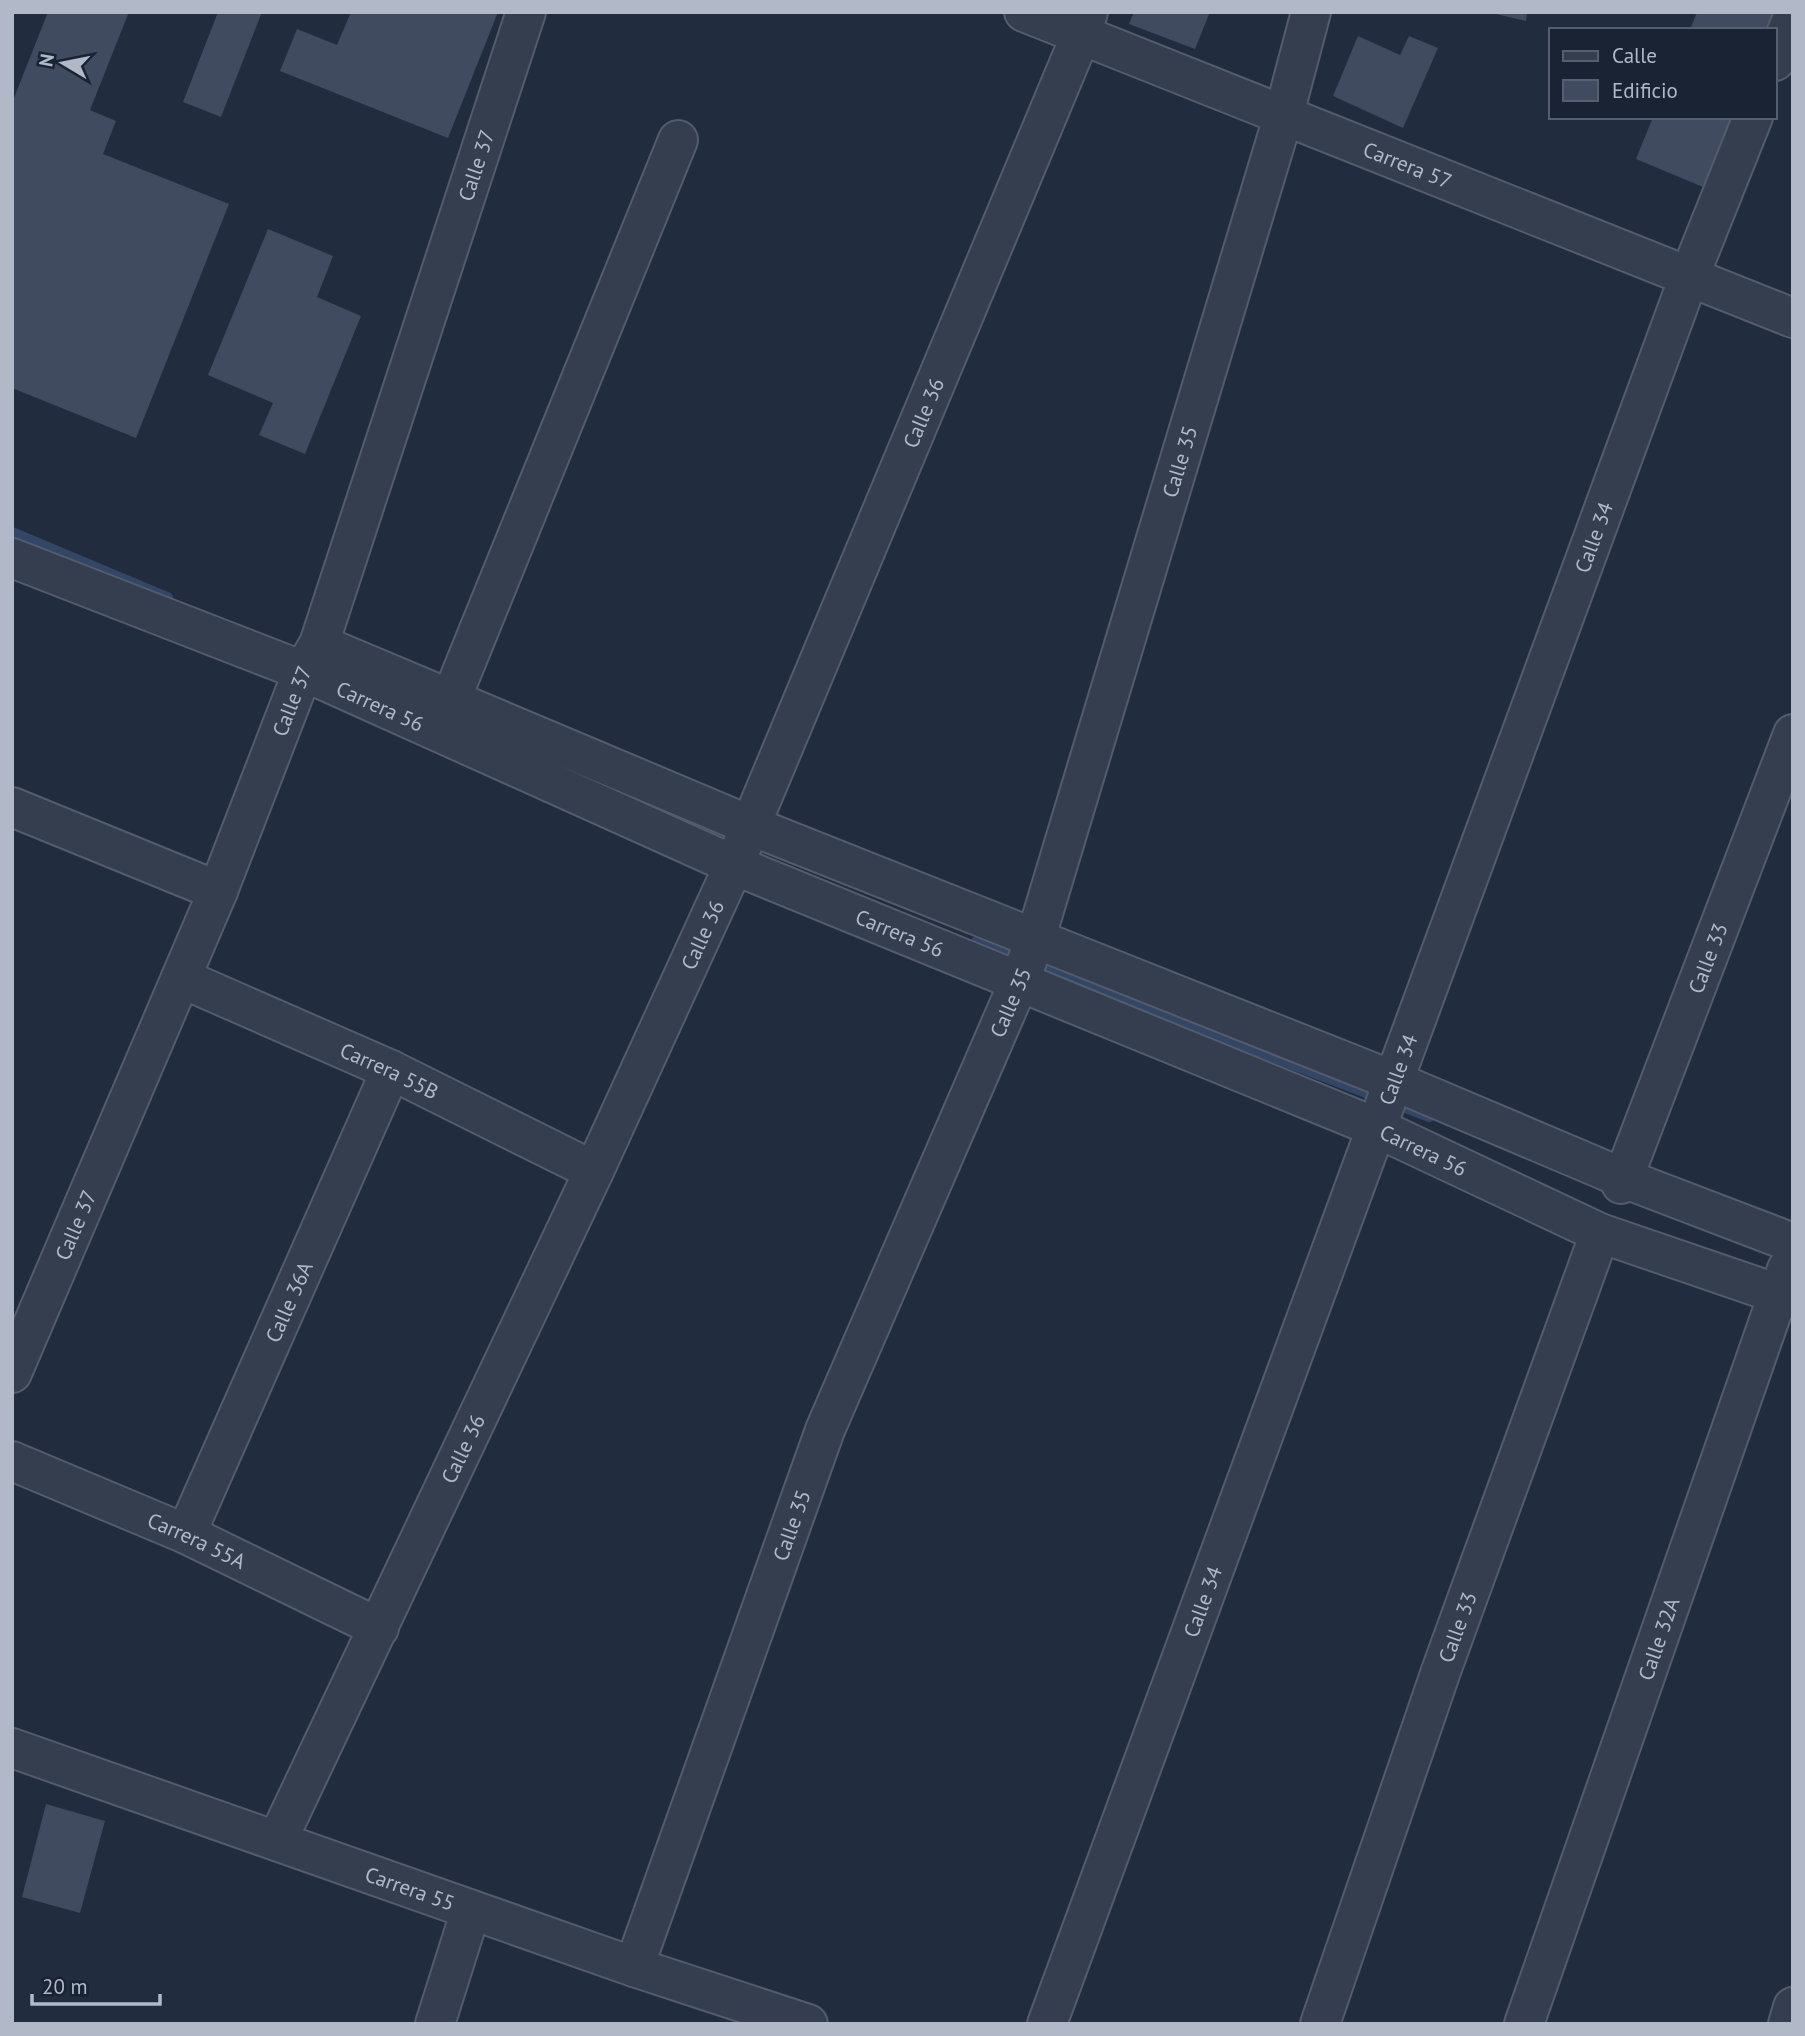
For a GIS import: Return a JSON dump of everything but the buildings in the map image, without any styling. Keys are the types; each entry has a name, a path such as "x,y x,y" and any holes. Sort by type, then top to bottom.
{"street":[{"name":"Calle 37","path":"12,1373 218,891 311,657 526,12"},
{"name":"Carrera 57","path":"1024,12 1084,24 1284,114 1793,318"},
{"name":"Calle 35","path":"634,1967 825,1430 1027,960 1284,114 1311,12"},
{"path":"1777,56 1793,17"},
{"name":"Calle 36","path":"277,1841 594,1171 741,845 1084,24"},
{"name":"Calle 34","path":"1046,2024 1689,277 1752,119"},
{"path":"451,699 678,140"},
{"name":"Carrera 56","path":"12,558 311,657 451,699 741,845"},
{"name":"Carrera 56","path":"311,657 741,845 1027,960 1393,1083 1622,1181 1788,1273"},
{"name":"Calle 33","path":"1622,1181 1793,734"},
{"path":"12,807 218,891"},
{"name":"Carrera 56","path":"1027,960 1600,1233 1788,1273"},
{"name":"Carrera 55B","path":"181,978 391,1070 594,1171"},
{"name":"Calle 36A","path":"186,1534 391,1070"},
{"name":"Calle 33","path":"1320,2024 1441,1671 1600,1233"},
{"name":"Calle 32A","path":"1524,2024 1788,1273"},
{"name":"Carrera 55A","path":"12,1461 186,1534 380,1628"},
{"name":"Carrera 55","path":"12,1748 634,1967 808,2024"},
{"path":"435,2024 471,1910"},
{"path":"1788,2024 1793,2007"}],"waterway":[{"path":"12,533 167,598"},
{"path":"976,943 1429,1116"}]}
